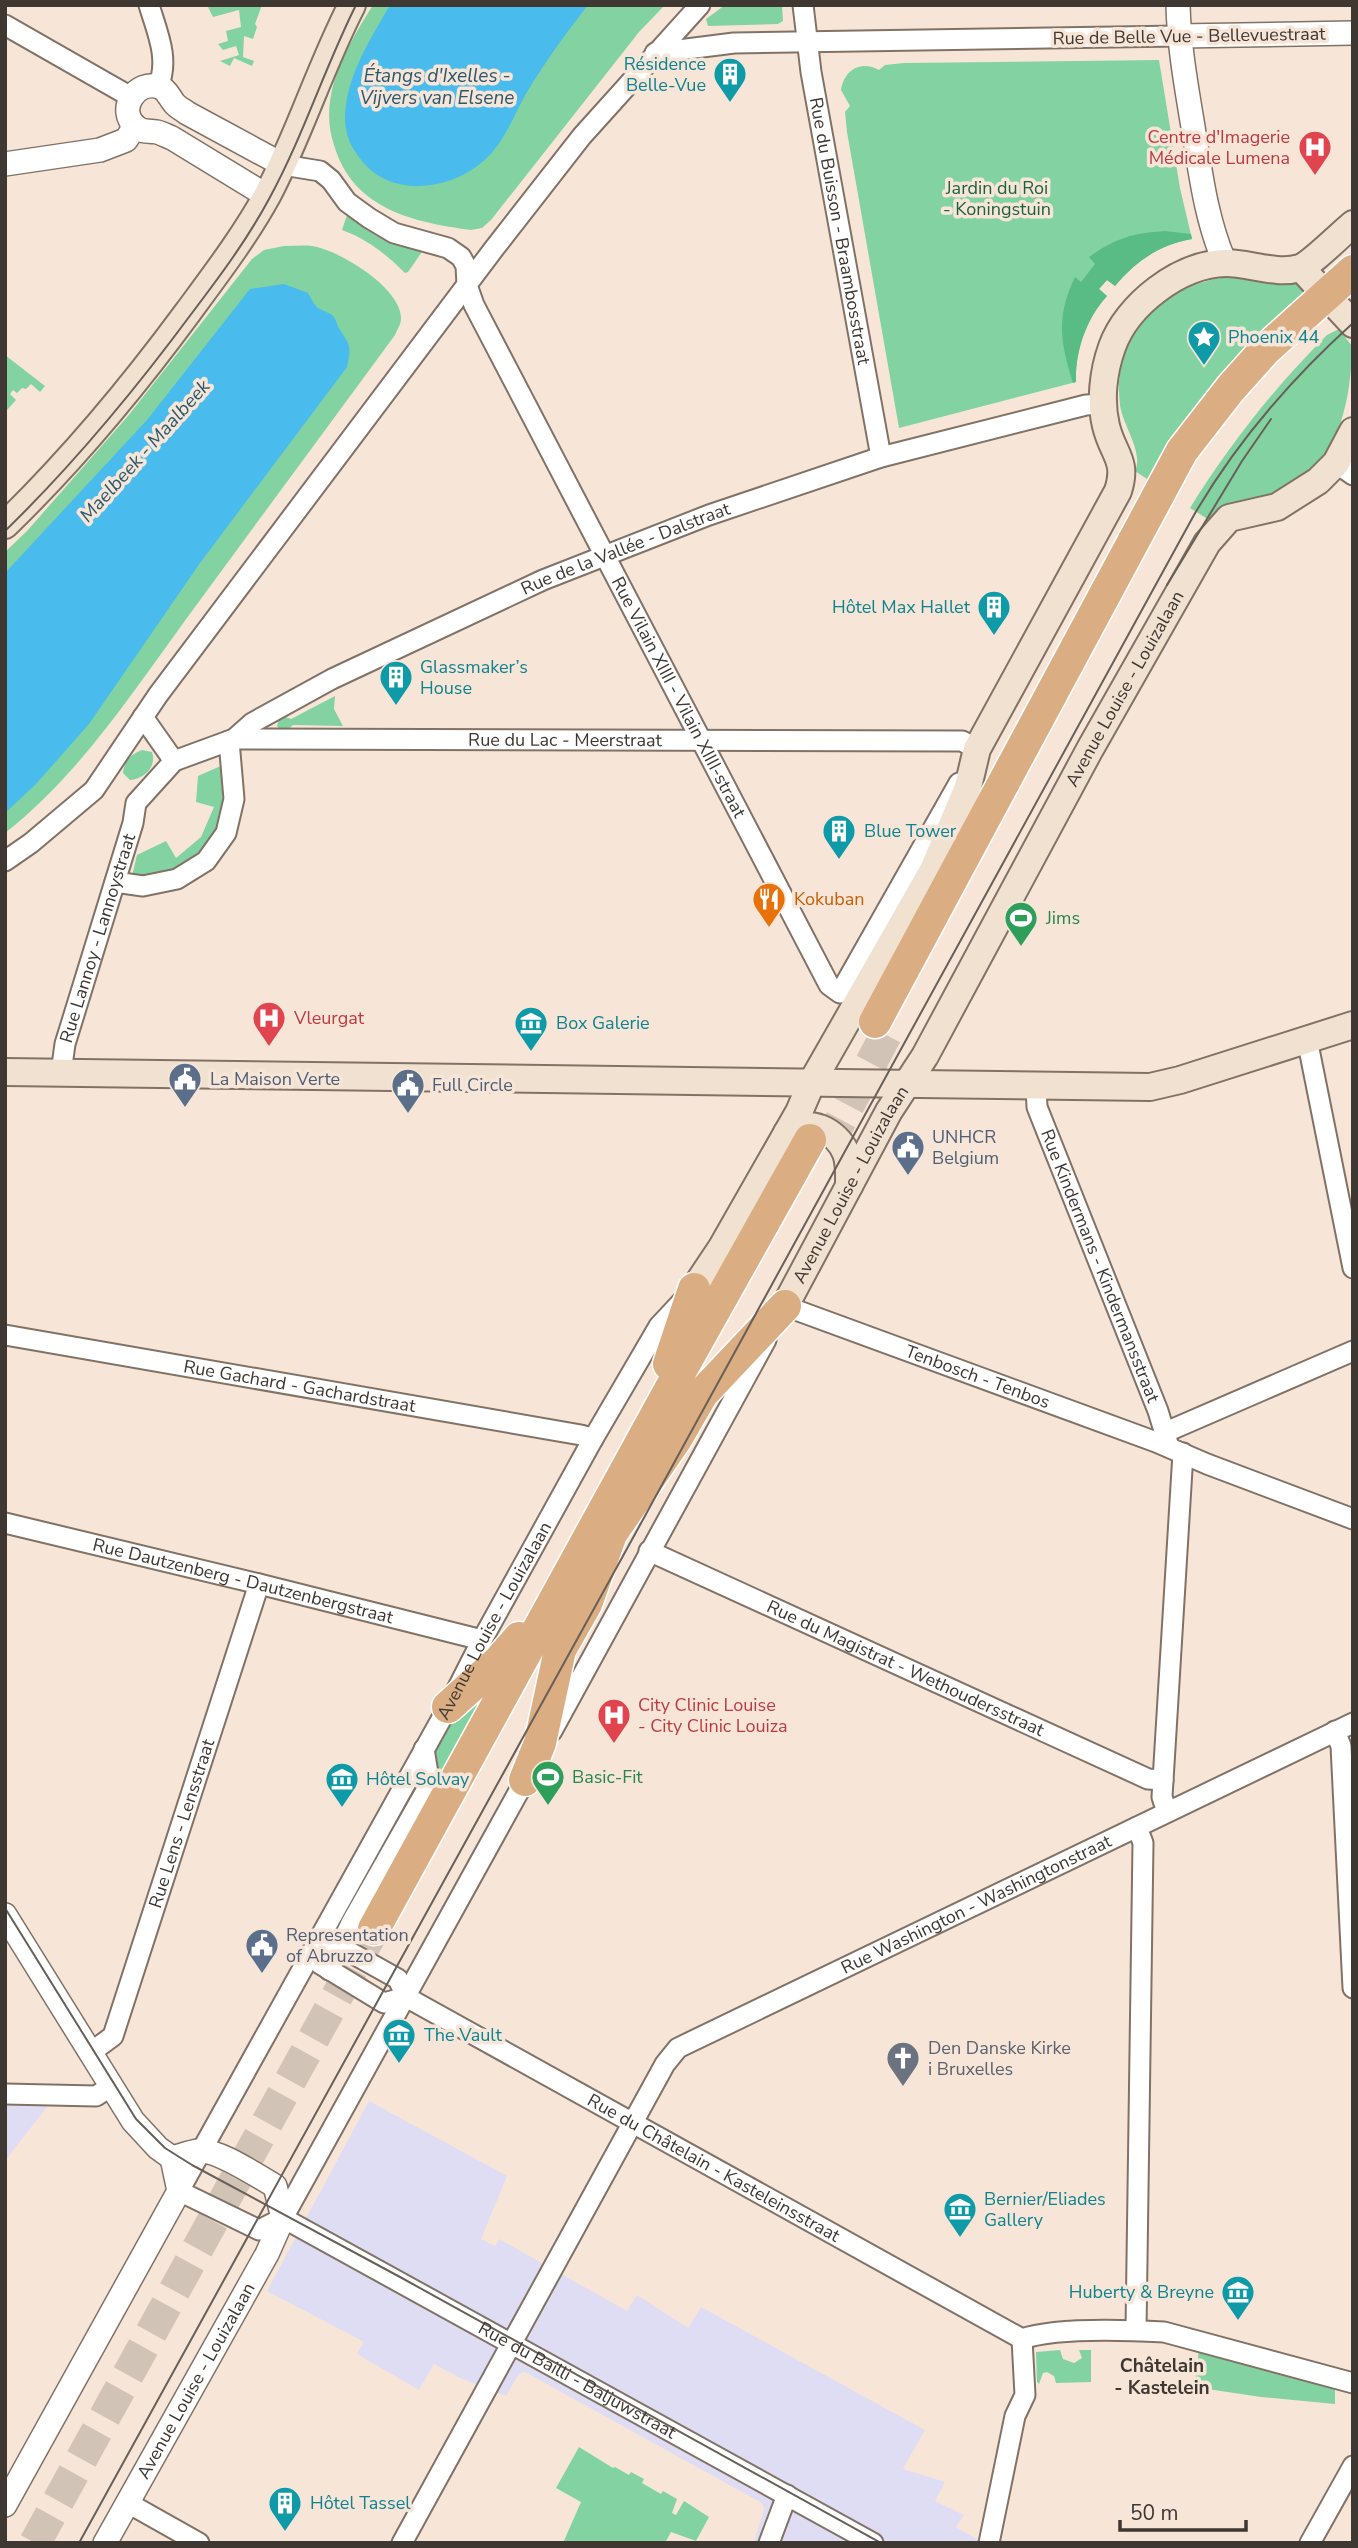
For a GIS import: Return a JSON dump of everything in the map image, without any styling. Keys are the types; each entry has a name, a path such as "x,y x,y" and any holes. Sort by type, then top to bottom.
{"highway":[{"path":"1342,303 1265,351 1231,388 1182,451 882,1026 1212,440 1277,362 1342,303 1353,271"},
{"path":"933,870 993,765 1092,621"},
{"name":"Avenue Louise - Louizalaan","path":"808,1140 611,1534 382,1933 564,1582 808,1140"},
{"path":"637,1450 668,1369 694,1289"},
{"path":"525,1780 540,1743 561,1650 586,1604 611,1534 676,1439 702,1394 785,1306"},
{"path":"448,1707 498,1662 564,1582"}],"main road":[{"path":"5,525 86,440 161,349 235,247 283,165 329,51 352,5"},
{"path":"1342,303 1301,268 1353,224"},
{"name":"Avenue Louise - Louizalaan","path":"694,1289 722,1247 808,1140 799,1112 812,1082 933,870 968,787 975,757 1118,491 1123,474 1122,465 1106,425 1103,404 1104,375 1112,346 1126,320 1145,298 1170,281 1196,269 1224,263 1281,269 1301,268"},
{"name":"Avenue Louise - Louizalaan","path":"785,1306 905,1084 925,1056 1090,749 1207,543 1230,518 1277,507 1318,481 1345,469 1353,431"},
{"path":"5,1072 1150,1087 1353,1025"},
{"path":"808,1140 796,1127 806,1125 821,1129 835,1138 845,1151 849,1165 849,1186"}],"street":[{"path":"5,164 109,147 146,129 165,128 174,112 166,95 164,59 149,5"},
{"path":"5,861 31,843 94,790 158,695 582,136 700,5"},
{"name":"Rue du Buisson - Braambosstraat","path":"803,5 807,42 881,457"},
{"path":"1178,5 1179,36 1202,184 1224,263"},
{"path":"5,25 131,97"},
{"name":"Rue de Belle Vue - Bellevuestraat","path":"655,54 734,43 1353,33"},
{"path":"267,196 245,181 146,129 128,110 131,97 142,87 166,95 260,155 283,165"},
{"name":"Rue Vilain XIIII - Vilain XIIII-straat","path":"283,165 320,171 331,180 346,202 369,218 394,233 448,248 461,257 466,266 467,285 474,305 829,985 840,993"},
{"name":"Rue de la Vallée - Dalstraat","path":"174,761 231,740 252,723 379,655 605,554 709,515 881,457 1086,405 1103,404"},
{"path":"144,717 174,761"},
{"path":"115,882 143,886 177,879 206,861 226,833 234,799 231,740"},
{"name":"Rue du Lac - Meerstraat","path":"231,740 962,741 975,757"},
{"name":"Avenue Louise - Louizalaan","path":"840,993 911,864 975,757"},
{"name":"Rue Lannoy - Lannoystraat","path":"61,1073 65,1044 133,823 136,803 174,761"},
{"path":"1307,1040 1353,1268"},
{"name":"Rue Kindermans - Kindermansstraat","path":"1035,1086 1037,1107 1173,1444"},
{"name":"Avenue Louise - Louizalaan","path":"5,2505 448,1707 593,1439 664,1318 694,1289"},
{"name":"Avenue Louise - Louizalaan","path":"105,2543 267,2254 283,2218 785,1306"},
{"name":"Tenbosch - Tenbos","path":"785,1306 1173,1444 1353,1518"},
{"name":"Rue Gachard - Gachardstraat","path":"5,1335 593,1439"},
{"path":"1167,1812 1162,1797 1173,1444 1353,1351"},
{"name":"Rue Dautzenberg - Dautzenbergstraat","path":"5,1523 482,1640"},
{"name":"Rue du Magistrat - Wethoudersstraat","path":"649,1551 1148,1779 1163,1780"},
{"name":"Rue Lens - Lensstraat","path":"90,2053 113,2036 260,1584"},
{"path":"1344,1727 1340,1746 1353,1988"},
{"name":"Rue Washington - Washingtonstraat","path":"402,2543 632,2123 665,2064 678,2048 1344,1727"},
{"path":"329,1969 427,1789 429,1779 424,1749"},
{"path":"1136,2330 1143,1843 1137,1827"},
{"path":"5,1916 110,2087 139,2129 172,2158 179,2191 259,2230 283,2218 275,2186 211,2152 200,2151 172,2158"},
{"path":"309,1958 384,2003 406,1997 398,1979 321,1936"},
{"path":"360,1988 373,1964"},
{"name":"Rue du Châtelain - Kasteleinsstraat","path":"406,1997 1022,2339"},
{"path":"5,2094 96,2096 110,2087"},
{"name":"Rue du Bailli - Baljuwstraat","path":"283,2218 873,2543"},
{"path":"989,2543 1015,2416 1025,2395 1022,2339 1038,2333 1136,2330 1164,2332 1353,2384"},
{"path":"1310,2543 1353,2466"},
{"path":"769,2543 787,2495"},
{"path":"128,2503 199,2543"}],"shaded area":[{"path":"369,2101 507,2176 481,2239 495,2246 499,2239 627,2311 637,2295 688,2328 701,2307 925,2430 903,2469 945,2482 935,2501 964,2515 956,2527 983,2543 754,2543 764,2509 762,2503 525,2372 519,2374 506,2396 460,2378 434,2364 419,2390 357,2354 364,2342 267,2291"},
{"path":"5,2102 50,2103 5,2161"}],"green space":[{"path":"262,5 253,39 244,36 243,57 254,61 252,66 234,58 230,66 220,61 239,55 236,46 223,50 218,44 228,41 226,31 241,27 239,10 213,17 208,7"},
{"path":"373,5 665,5 639,32 491,220 482,228 471,230 427,222 388,208 370,198 355,184 343,167 330,130 330,98 341,62"},
{"path":"725,5 782,5 783,21 778,24 708,26 706,19"},
{"name":"Jardin du Roi - Koningstuin","path":"1159,60 1180,188 1192,239 1169,245 1149,255 1115,286 1107,280 1099,289 1107,296 1093,315 1083,336 1077,359 1076,382 899,428 847,132 845,112 850,106 841,90 846,77 860,67 879,70 885,65 904,63"},
{"path":"348,212 424,249 408,272 405,273 368,243 342,230"},
{"path":"1165,231 1191,234 1192,239 1169,245 1149,255 1115,286 1107,280 1099,289 1107,296 1093,315 1083,336 1077,359 1076,382 1073,383 1065,355 1062,329 1065,304 1075,277 1081,282 1095,264 1089,257 1108,245 1134,235"},
{"path":"284,246 324,249 367,272 391,295 399,307 401,321 395,335 102,734 56,786 5,833 5,552 27,531 128,416 252,259 264,250"},
{"path":"1230,277 1297,280 1308,293 1153,483 1135,471 1137,456 1120,405 1119,380 1124,356 1133,335 1146,317 1163,302 1206,281"},
{"path":"1339,329 1352,346 1349,385 1340,423 1324,456 1296,485 1214,523 1190,508 1221,461 1271,396 1327,335"},
{"path":"5,355 45,386 40,392 31,384 17,393 13,390 10,394 16,400 7,410"},
{"path":"335,696 334,709 343,726 293,725 283,734 277,726 280,715 291,719"},
{"path":"142,750 152,752 153,763 144,775 130,780 123,773 125,765 131,756"},
{"path":"223,765 226,804 214,835 205,848 180,869 165,875 149,878 132,876 137,855 166,841 176,858 201,837 214,807 196,802 198,776"},
{"path":"500,1669 441,1780 433,1753 437,1735"},
{"path":"1060,2350 1063,2359 1074,2363 1082,2358 1079,2350 1091,2350 1091,2382 1056,2383 1054,2376 1047,2372 1043,2373 1039,2384 1037,2382 1036,2352"},
{"path":"1199,2350 1335,2385 1335,2404 1194,2387"},
{"path":"579,2447 613,2468 629,2475 631,2472 644,2479 642,2483 661,2494 663,2491 677,2499 672,2513 676,2515 684,2501 709,2517 696,2541 671,2532 665,2543 563,2543 581,2502 556,2488"}],"water":[{"name":"Étangs d'Ixelles - Vijvers van Elsene","path":"390,5 588,5 541,70 502,139 489,156 452,180 420,186 403,185 374,173 355,151 346,130 346,103 354,73"},
{"name":"Maelbeek - Maalbeek","path":"284,284 308,293 316,306 333,316 349,347 347,367 200,563 89,724 36,784 5,813 5,573 147,420 250,289"}],"tunnel":[{"path":"826,1148 889,1029"},
{"path":"35,2543 374,1929"}],"tram line":[{"path":"5,531 55,480 126,398 242,243 281,175 356,5"},
{"path":"79,2543 1194,515 1228,462 1266,413 1286,389 1353,323"},
{"path":"1167,585 1242,461 1271,419"},
{"path":"5,1908 136,2119 165,2148 881,2543"}],"place":[{"name":"Résidence Belle-Vue","path":"730,104"},
{"name":"Centre d'Imagerie Médicale Lumena","path":"1315,177"},
{"name":"Phoenix 44","path":"1204,367"},
{"name":"Hôtel Max Hallet","path":"994,637"},
{"name":"Glassmaker’s House","path":"396,707"},
{"name":"Blue Tower","path":"839,861"},
{"name":"Kokuban","path":"769,929"},
{"name":"Jims","path":"1021,948"},
{"name":"Vleurgat","path":"269,1048"},
{"name":"Box Galerie","path":"531,1053"},
{"name":"La Maison Verte","path":"185,1109"},
{"name":"Full Circle","path":"408,1115"},
{"name":"UNHCR Belgium","path":"908,1177"},
{"name":"City Clinic Louise - City Clinic Louiza","path":"614,1745"},
{"name":"Basic-Fit","path":"548,1807"},
{"name":"Hôtel Solvay","path":"342,1809"},
{"name":"Representation of Abruzzo","path":"262,1975"},
{"name":"The Vault","path":"399,2065"},
{"name":"Den Danske Kirke i Bruxelles","path":"903,2088"},
{"name":"Bernier/Eliades Gallery","path":"960,2239"},
{"name":"Huberty & Breyne","path":"1238,2322"},
{"name":"Hôtel Tassel","path":"285,2533"}],"district":[{"name":"Châtelain - Kastelein","path":"1162,2377"}]}
